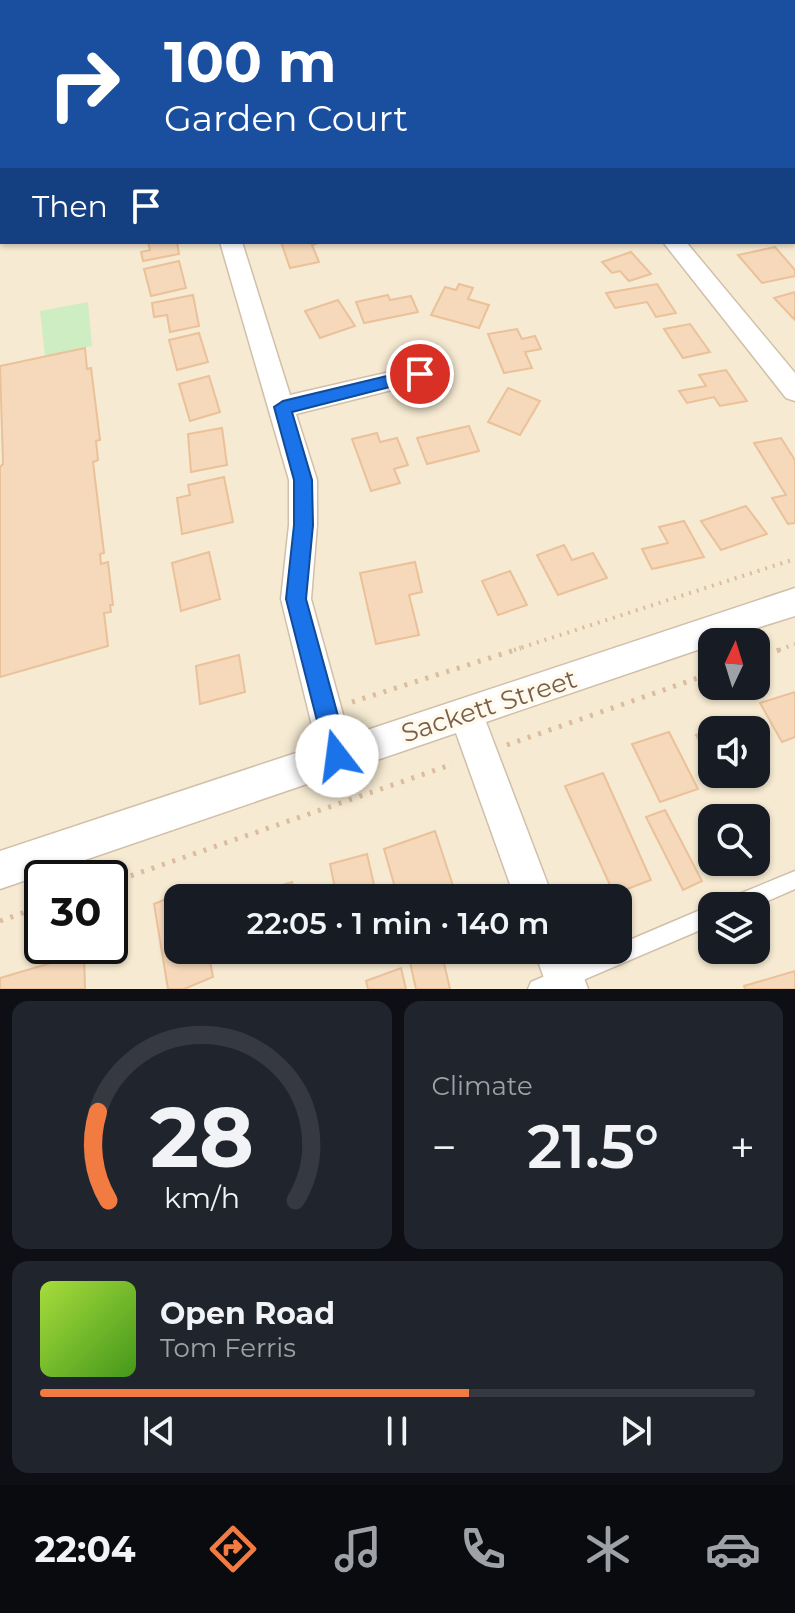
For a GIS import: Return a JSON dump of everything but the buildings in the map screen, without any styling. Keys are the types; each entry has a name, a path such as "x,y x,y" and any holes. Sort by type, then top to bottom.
{"street":[{"path":"232,244 303,480 303,525 296,599 337,756"},
{"path":"676,244 795,391"},
{"path":"283,407 420,374"},
{"name":"Sackett Street","path":"0,870 795,602"},
{"path":"466,715 529,884"}],"lane":[{"path":"767,892 795,880"},
{"path":"556,977 698,921"}],"path":[{"path":"326,711 795,559"},
{"path":"770,653 795,644"},
{"path":"128,877 698,678"},
{"path":"0,921 24,912"}],"shaded area":[{"path":"0,244 795,244 795,989 0,989"}],"green space":[{"path":"88,302 92,346 45,356 40,311"}],"route":[{"path":"337,756 296,599 297,562 303,525 303,480 283,407 420,374"}]}
